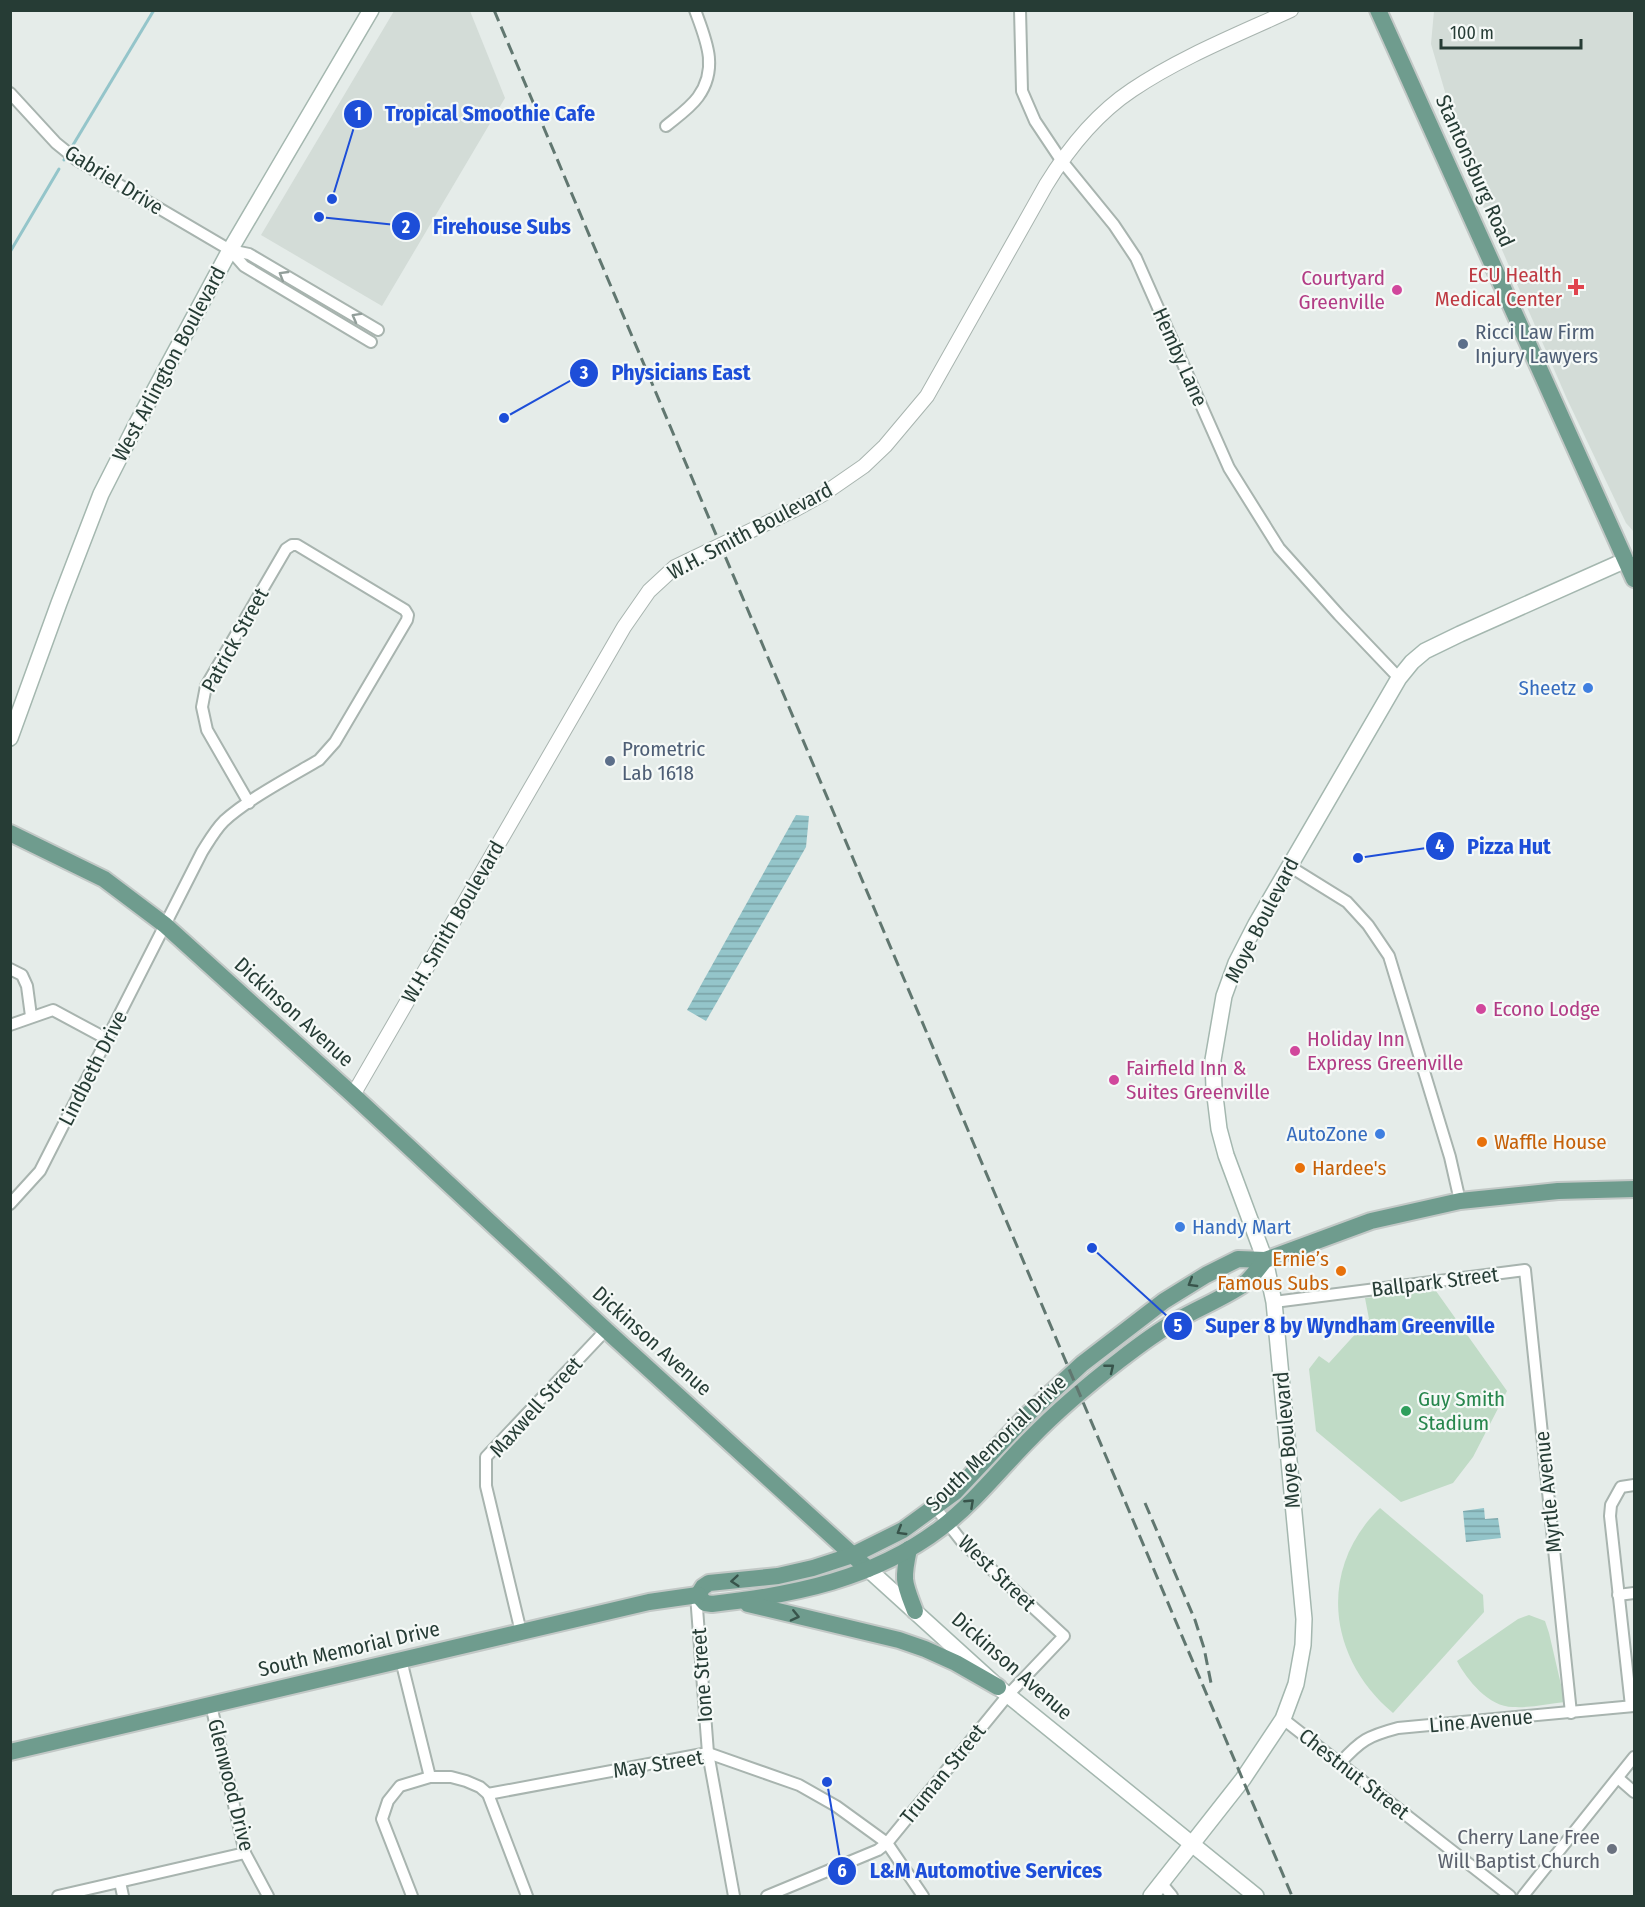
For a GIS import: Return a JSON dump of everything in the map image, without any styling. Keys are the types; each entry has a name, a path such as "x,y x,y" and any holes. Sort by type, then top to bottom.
{"main road":[{"name":"West Arlington Boulevard","path":"10,738 101,494 230,250 370,10"},
{"name":"Stantonsburg Road","path":"1378,10 1630,559 1635,579"},
{"name":"Moye Boulevard","path":"1151,1896 1243,1779 1283,1719 1296,1684 1303,1645 1304,1619 1274,1302 1265,1260 1224,1147 1215,1104 1213,1060 1224,996 1236,963 1256,924 1399,678 1412,662 1425,651 1460,634 1630,559"},
{"name":"Dickinson Avenue","path":"10,833 104,879 165,925 1003,1691 1256,1896"},
{"name":"South Memorial Drive","path":"10,1752 649,1602 697,1595 709,1583 794,1573 853,1555 895,1535 935,1507 966,1481 1020,1421 1049,1393 1142,1317 1189,1285 1238,1258 1265,1260 1371,1221 1460,1201 1558,1191 1635,1189"},
{"name":"South Memorial Drive","path":"697,1595 705,1603 739,1601 805,1590 827,1585 909,1550 948,1522 984,1490 1031,1438 1080,1392 1122,1358 1174,1322 1245,1283 1265,1260"},
{"path":"909,1550 904,1567 904,1580 915,1611"},
{"path":"739,1601 899,1640 956,1663 1003,1691"}],"street":[{"path":"666,126 697,98 706,84 710,69 708,43 695,10"},
{"name":"Hemby Lane","path":"1020,10 1022,91 1035,121 1061,160 1114,225 1136,258 1228,468 1279,548 1399,678"},
{"name":"W.H. Smith Boulevard","path":"353,1095 618,638 649,591 675,567 796,509 825,493 864,466 885,446 927,396 1061,160 1097,120 1131,91 1178,63 1291,10"},
{"name":"Gabriel Drive","path":"10,93 56,143 77,160 230,250"},
{"path":"230,250 249,254 378,330"},
{"path":"230,250 244,266 371,342"},
{"name":"Patrick Street","path":"249,803 207,730 203,718 203,697 214,671 286,549 292,545 297,546 405,610 408,615"},
{"name":"Lindbeth Drive","path":"10,1204 40,1171 202,852 215,832 225,820 319,760 328,751 401,631 408,615"},
{"path":"1289,866 1347,902 1368,924 1389,956 1450,1157 1460,1201"},
{"path":"10,969 22,975 27,986 31,1016"},
{"path":"10,1025 53,1010 107,1040"},
{"name":"Ballpark Street","path":"1274,1302 1525,1270"},
{"name":"Myrtle Avenue","path":"1525,1270 1571,1713"},
{"name":"Maxwell Street","path":"520,1632 486,1486 486,1457 606,1330"},
{"path":"1633,1706 1610,1516 1611,1505 1621,1487 1635,1485"},
{"name":"West Street","path":"935,1507 969,1550 1064,1636"},
{"path":"1618,1595 1635,1593"},
{"name":"Ione Street","path":"697,1595 708,1753 734,1896"},
{"name":"Truman Street","path":"767,1896 878,1850 887,1843 1003,1691 1064,1636"},
{"path":"401,1660 430,1777"},
{"name":"Glenwood Drive","path":"211,1705 245,1853 268,1896"},
{"name":"Line Avenue","path":"1340,1763 1359,1743 1374,1734 1398,1728 1633,1706"},
{"name":"Chestnut Street","path":"1283,1719 1510,1896"},
{"name":"May Street","path":"488,1794 708,1753 799,1785 836,1806 887,1843 923,1896"},
{"path":"1523,1896 1635,1757"},
{"path":"412,1896 382,1819 388,1801 400,1786 430,1777 451,1777 466,1781 480,1787 488,1794 527,1896"},
{"path":"1618,1778 1635,1792"},
{"path":"58,1896 245,1853"},
{"path":"120,1882 123,1896"},
{"path":"1162,1884 1172,1896"}],"shaded area":[{"path":"394,11 470,11 505,98 382,306 261,235"},
{"name":"ECU Health Medical Center","path":"1434,11 1634,11 1634,532 1626,523 1567,399 1469,174 1431,44"}],"green space":[{"name":"Guy Smith Stadium","path":"1436,1291 1507,1391 1473,1457 1453,1483 1401,1502 1316,1431 1309,1369 1319,1356 1329,1363 1369,1319 1365,1298"},
{"path":"1380,1508 1483,1595 1484,1612 1393,1713 1371,1691 1355,1667 1344,1640 1338,1613 1339,1585 1346,1558 1360,1532"},
{"path":"1529,1615 1545,1621 1565,1702 1526,1707 1504,1706 1480,1691 1457,1661 1518,1619"}],"water":[{"path":"796,815 809,816 806,847 706,1021 687,1010"},
{"path":"1484,1508 1485,1519 1498,1518 1501,1538 1466,1542 1463,1511"}],"waterway":[{"path":"64,160 154,10"},
{"path":"10,252 59,169"}],"railway":[{"path":"494,10 1292,1896"},
{"path":"1145,1503 1195,1620 1204,1648 1212,1688"}],"place":[{"name":"Tropical Smoothie Cafe","path":"332,199"},
{"name":"Firehouse Subs","path":"319,217"},
{"name":"ECU Health Medical Center","path":"1576,287"},
{"name":"Courtyard Greenville","path":"1397,290"},
{"name":"Ricci Law Firm Injury Lawyers","path":"1463,344"},
{"name":"Physicians East","path":"504,418"},
{"name":"Sheetz","path":"1588,688"},
{"name":"Prometric Lab 1618","path":"610,761"},
{"name":"Pizza Hut","path":"1358,858"},
{"name":"Econo Lodge","path":"1481,1009"},
{"name":"Holiday Inn Express Greenville","path":"1295,1051"},
{"name":"Fairfield Inn & Suites Greenville","path":"1114,1080"},
{"name":"AutoZone","path":"1380,1134"},
{"name":"Waffle House","path":"1482,1142"},
{"name":"Hardee's","path":"1300,1168"},
{"name":"Handy Mart","path":"1180,1227"},
{"name":"Super 8 by Wyndham Greenville","path":"1092,1248"},
{"name":"Ernie’s Famous Subs","path":"1341,1271"},
{"name":"Guy Smith Stadium","path":"1406,1411"},
{"name":"L&M Automotive Services","path":"827,1782"},
{"name":"Cherry Lane Free Will Baptist Church","path":"1612,1849"}]}
